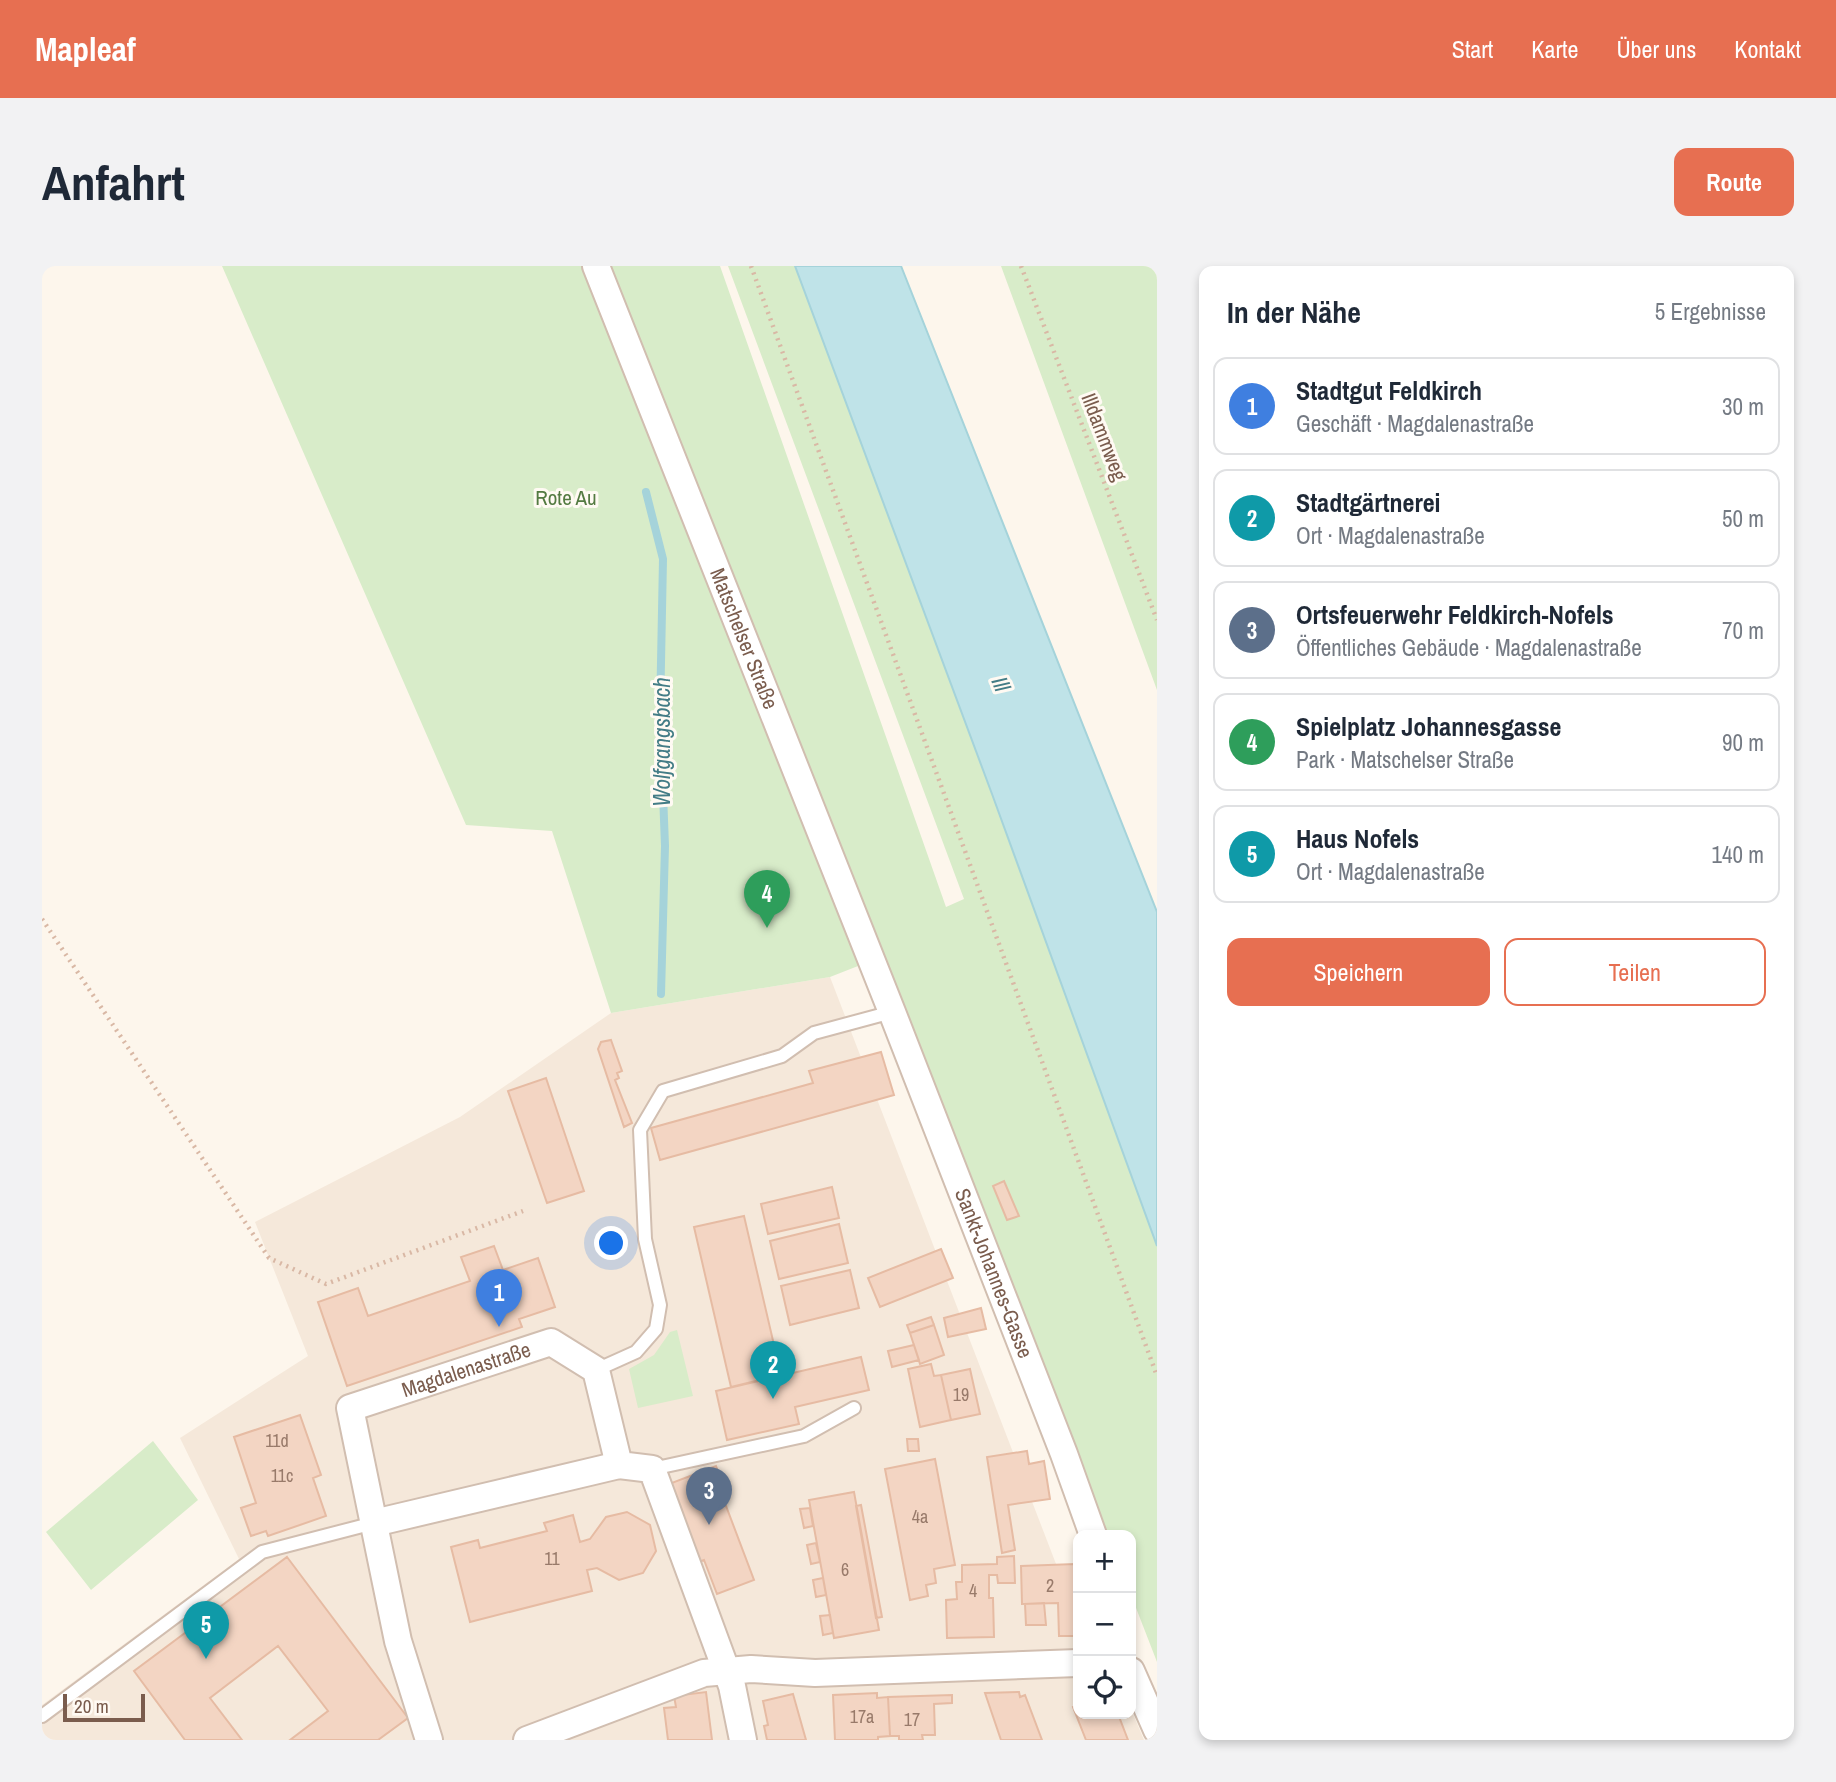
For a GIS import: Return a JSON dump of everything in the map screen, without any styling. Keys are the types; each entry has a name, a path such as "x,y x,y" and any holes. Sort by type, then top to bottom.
{"street":[{"name":"Matschelser Straße","path":"596,266 892,1012"},
{"name":"Sankt-Johannes-Gasse","path":"892,1012 1091,1530"},
{"name":"Magdalenastraße","path":"429,1740 398,1641 350,1408 551,1342 596,1370"},
{"path":"596,1370 619,1465"},
{"path":"374,1523 619,1465 652,1469 732,1686 743,1740"},
{"path":"527,1740 704,1673 751,1669 816,1673 1073,1663"},
{"path":"1136,1682 1157,1730"}],"lane":[{"path":"596,1370 636,1352 656,1329 660,1305 645,1239 640,1129 663,1091 782,1056 814,1033 892,1012"},
{"path":"652,1469 804,1436 854,1408"},
{"path":"42,1716 262,1552 374,1523"}],"path":[{"path":"751,266 1157,1376"},
{"name":"Illdammweg","path":"1021,266 1157,620"},
{"path":"42,919 269,1258 326,1284 523,1211"}],"shaded area":[{"path":"830,977 1073,1608 1073,1719 1135,1719 1144,1740 42,1740 42,1705 239,1559 180,1438 308,1356 255,1222 460,1117 611,1013"}],"green space":[{"name":"Rote Au","path":"222,266 720,266 946,907 964,899 728,266 796,266 1157,1231 1157,1662 1136,1608 1136,1530 1105,1530 881,957 830,977 611,1013 552,831 466,825"},
{"path":"1001,266 1157,266 1157,690"},
{"path":"677,1330 693,1396 638,1408 629,1369 654,1355 670,1332"},
{"path":"153,1441 198,1500 91,1590 46,1532"}],"water":[{"name":"Ill","path":"795,266 901,266 1157,912 1157,1246 992,794"}],"building":[{"path":"611,1040 622,1071 617,1073 619,1078 615,1080 632,1123 624,1127 598,1049 601,1042"},
{"path":"881,1052 894,1095 660,1160 651,1128 813,1083 809,1071"},
{"path":"546,1078 584,1191 547,1203 508,1091"},
{"path":"1004,1181 1019,1216 1007,1220 993,1186"},
{"path":"832,1187 839,1218 768,1234 761,1204"},
{"path":"744,1216 781,1375 731,1387 694,1227"},
{"path":"839,1224 848,1263 779,1279 770,1241"},
{"path":"494,1246 503,1270 538,1258 555,1307 519,1319 522,1327 347,1386 318,1302 358,1288 368,1316 470,1281 461,1257"},
{"path":"941,1249 953,1278 880,1307 868,1278"},
{"path":"850,1270 859,1308 790,1325 781,1286"},
{"path":"981,1308 986,1329 948,1337 944,1318"},
{"path":"931,1317 934,1325 910,1333 907,1325"},
{"path":"934,1325 944,1355 920,1364 910,1333"},
{"path":"914,1345 919,1360 892,1367 888,1351"},
{"path":"861,1357 869,1390 795,1407 799,1424 727,1440 716,1391"},
{"path":"931,1364 934,1376 941,1375 951,1420 920,1427 908,1369"},
{"path":"970,1369 980,1414 951,1420 941,1375"},
{"path":"300,1415 321,1475 313,1478 326,1516 268,1536 266,1531 251,1536 241,1508 256,1503 234,1437"},
{"path":"907,1439 918,1439 919,1451 908,1451"},
{"path":"1027,1451 1029,1464 1044,1461 1050,1499 1008,1505 1015,1550 1002,1553 987,1457"},
{"path":"935,1459 955,1565 934,1569 936,1583 926,1585 928,1596 910,1600 885,1469"},
{"path":"716,1466 724,1488 720,1490 754,1580 717,1594 704,1560 698,1562 669,1484"},
{"path":"854,1492 879,1630 834,1638 809,1500"},
{"path":"861,1505 882,1617 876,1618 856,1506"},
{"path":"810,1508 813,1526 804,1528 800,1509"},
{"path":"627,1512 650,1525 656,1551 643,1573 619,1580 597,1568 587,1570 592,1591 470,1622 451,1547 478,1540 480,1548 547,1531 544,1523 573,1515 580,1542 590,1539 606,1517"},
{"path":"816,1543 820,1562 811,1564 807,1545"},
{"path":"1014,1556 1015,1583 998,1583 997,1575 989,1575 989,1598 993,1598 994,1637 947,1638 946,1600 957,1599 956,1582 962,1582 962,1565 997,1564 997,1557"},
{"path":"287,1557 408,1718 378,1740 290,1740 328,1711 278,1646 210,1698 242,1740 185,1740 134,1671"},
{"path":"1073,1564 1073,1636 1059,1636 1058,1603 1022,1604 1021,1566"},
{"path":"823,1578 826,1595 816,1597 813,1580"},
{"path":"1044,1603 1046,1625 1026,1625 1025,1604"},
{"path":"830,1615 833,1633 823,1635 820,1616"},
{"path":"706,1692 712,1740 668,1740 664,1708 676,1707 674,1696"},
{"path":"1019,1692 1020,1697 1025,1695 1042,1740 1001,1740 985,1693"},
{"path":"877,1693 877,1698 888,1697 890,1736 878,1737 878,1740 835,1740 833,1695"},
{"path":"793,1694 806,1740 767,1740 764,1726 768,1725 763,1701"},
{"path":"952,1695 952,1703 934,1704 935,1735 922,1735 923,1740 899,1740 899,1736 890,1736 888,1697"},
{"path":"1078,1719 1120,1719 1128,1740 1086,1740"}],"waterway":[{"name":"Wolfgangsbach","path":"646,492 663,559 660,714 665,846 661,994"}],"place":[{"name":"Spielplatz Johannesgasse","path":"767,928"},
{"name":"Stadtgut Feldkirch","path":"499,1327"},
{"name":"Stadtgärtnerei","path":"773,1399"},
{"name":"Ortsfeuerwehr Feldkirch-Nofels","path":"709,1525"},
{"name":"Haus Nofels","path":"206,1659"}]}
